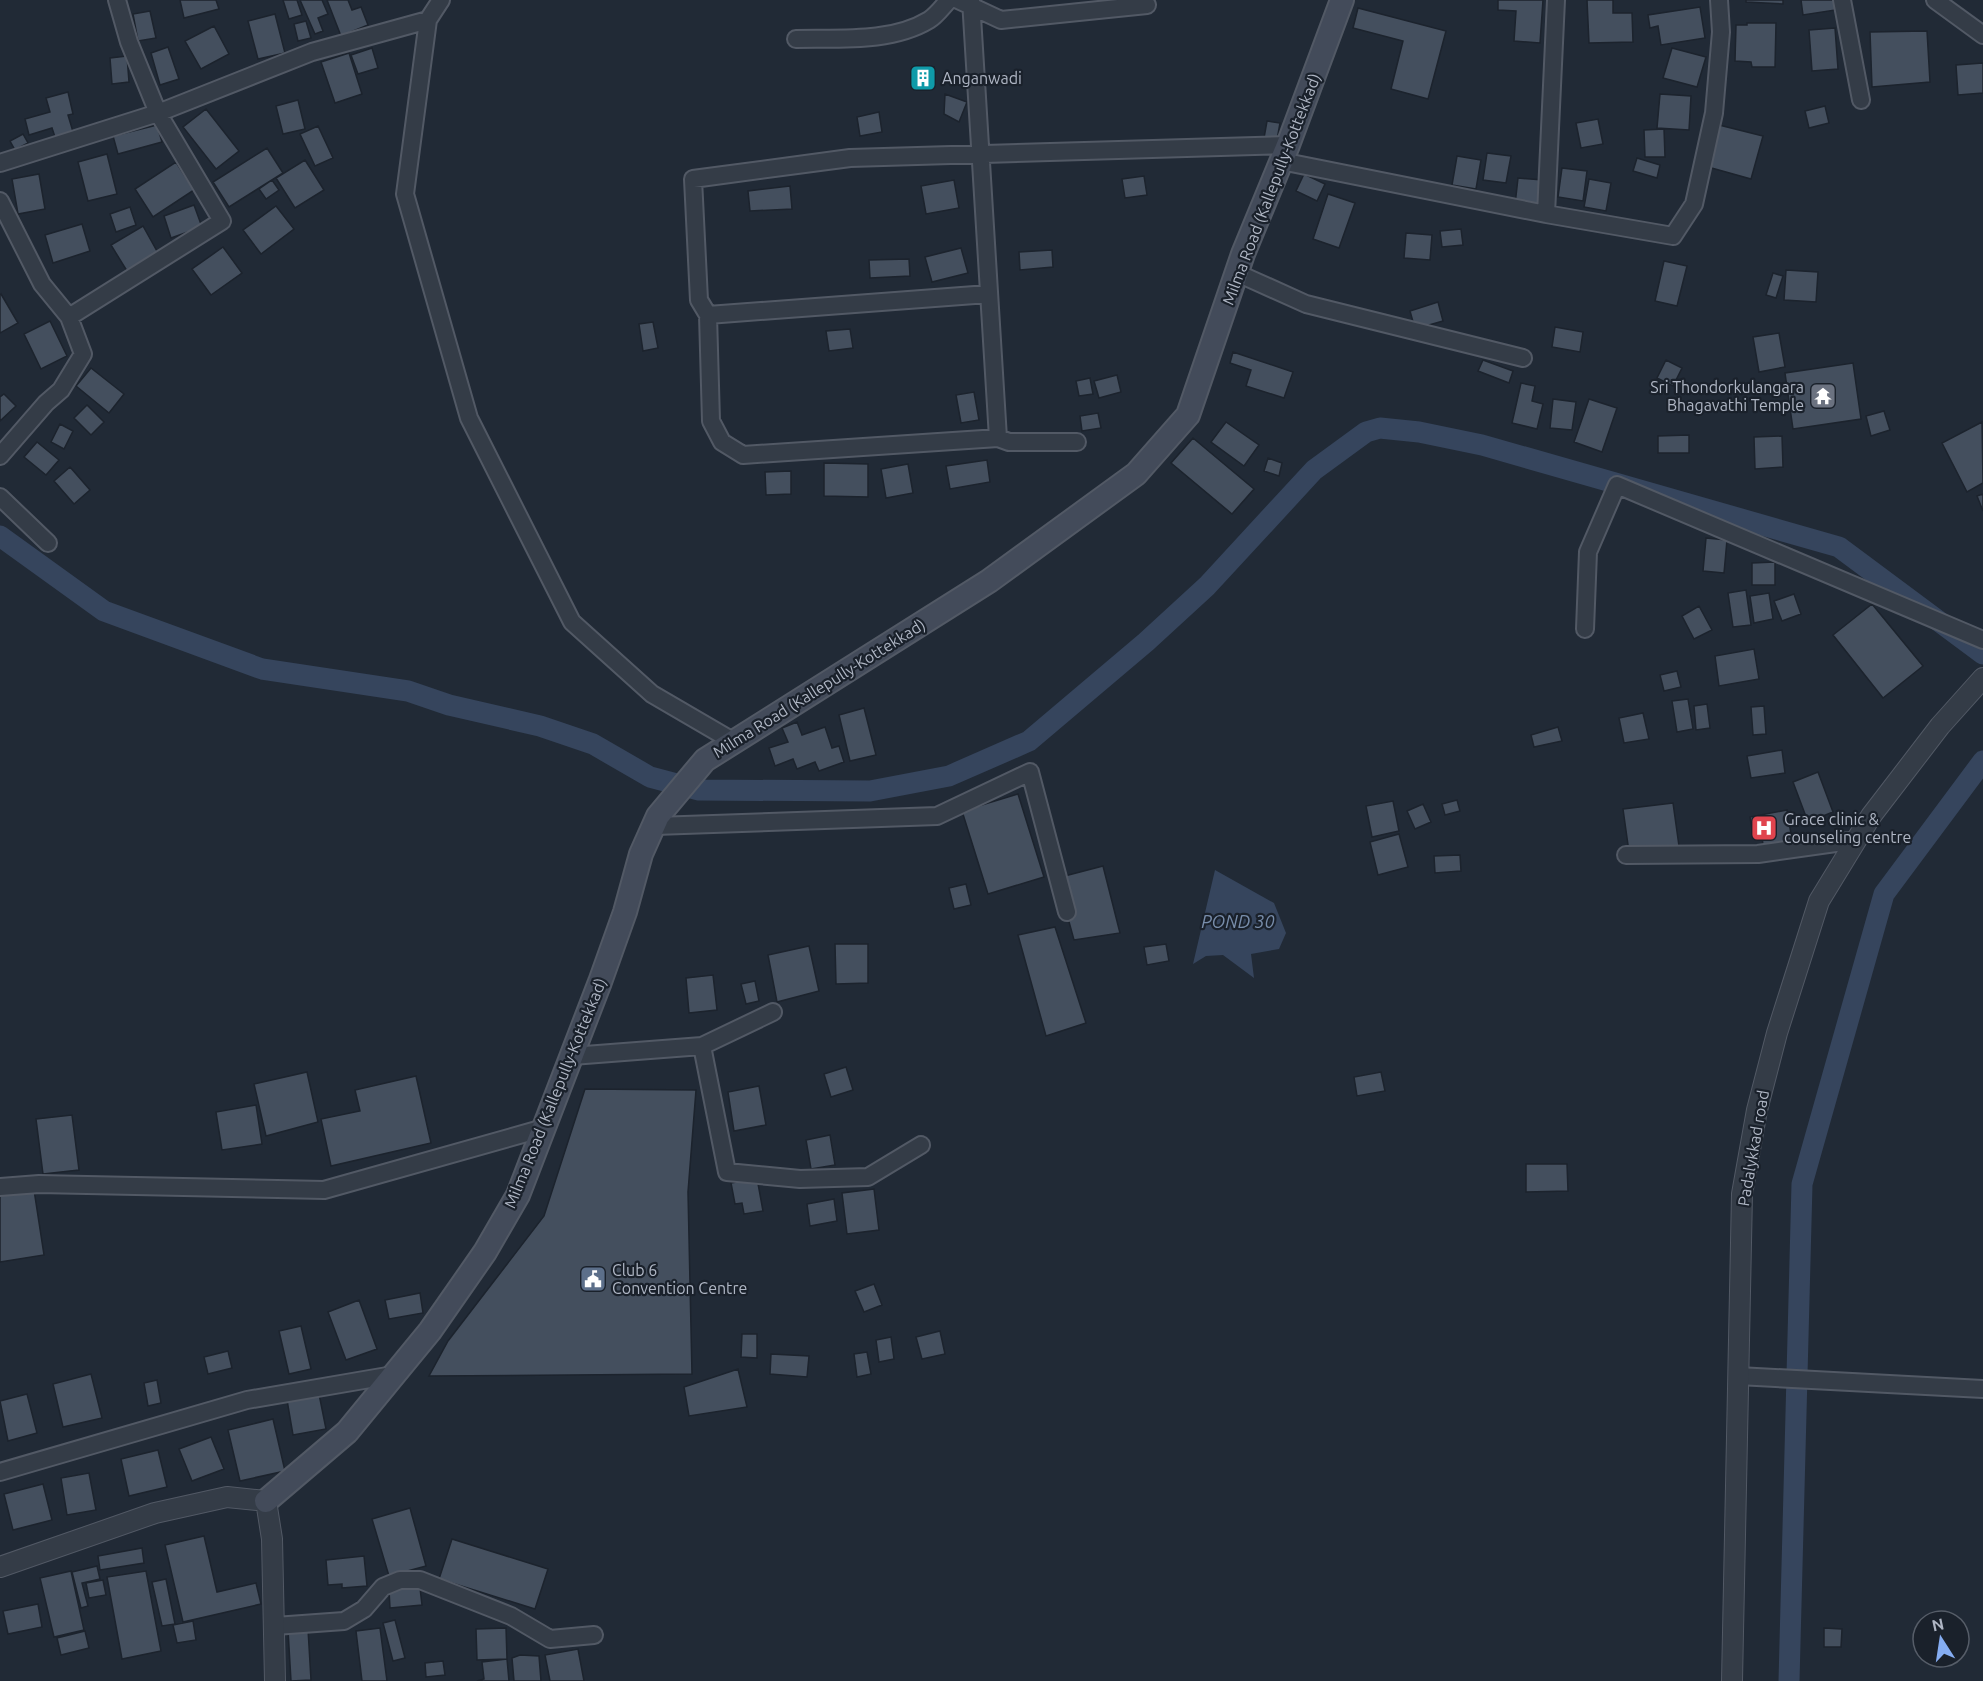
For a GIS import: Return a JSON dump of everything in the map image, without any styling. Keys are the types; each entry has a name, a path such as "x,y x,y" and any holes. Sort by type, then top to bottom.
{"main road":[{"name":"Milma Road (Kallepully-Kottekkad)","path":"266,1501 347,1432 430,1331 485,1252 518,1195 625,912 641,854 656,821 705,760 736,743 809,693 989,581 1136,474 1188,416 1237,273 1342,0"}],"street":[{"path":"69,317 222,221 158,112 129,42 117,0"},
{"path":"441,0 428,20 405,194 469,418 572,622 652,694 736,743"},
{"path":"796,39 858,38 908,31 932,19 949,0"},
{"path":"1546,214 1556,0"},
{"path":"1077,442 1010,442 998,438 743,455 722,442 711,421 708,315 699,300 693,178 850,158 982,154 1284,153 1546,214 1673,236 1694,204 1714,113 1721,32 1719,0"},
{"path":"1842,0 1861,100"},
{"path":"1935,0 1983,35"},
{"path":"967,2 1001,20 1147,5"},
{"path":"967,2 982,154 988,294 998,438"},
{"path":"0,163 158,112 312,52 428,20"},
{"path":"0,201 42,284 69,317 83,354 61,390 46,403 0,456"},
{"path":"1237,273 1306,304 1523,358"},
{"path":"708,315 988,294"},
{"path":"1585,629 1588,552 1617,485 1983,640"},
{"path":"0,497 48,543"},
{"name":"Padalykkad road","path":"1732,1681 1742,1194 1757,1110 1777,1033 1819,901 1872,816 1940,726 1983,678"},
{"path":"656,821 937,816 1030,772 1067,912"},
{"path":"1626,855 1758,854 1857,840"},
{"path":"572,1056 702,1046 773,1012"},
{"path":"702,1046 727,1172 800,1179 868,1177 921,1145"},
{"path":"0,1187 39,1184 324,1190 544,1128"},
{"path":"0,1472 247,1400 393,1376"},
{"path":"1738,1376 1983,1389"},
{"path":"0,1567 155,1514 227,1497 266,1501 272,1539 275,1681"},
{"path":"275,1626 344,1621 364,1609 383,1587 400,1580 420,1580 511,1616 550,1639 594,1635"}],"water":[{"name":"POND 30","path":"1215,870 1274,903 1286,933 1279,949 1251,954 1254,978 1223,955 1206,956 1193,964"}],"building":[{"path":"180,0 216,0 219,9 184,18"},
{"path":"283,0 297,0 302,15 289,19"},
{"path":"300,0 322,0 328,14 318,18 323,31 315,34"},
{"path":"327,0 348,0 352,10 361,7 368,25 341,36"},
{"path":"1498,0 1543,0 1540,43 1514,41 1516,11 1498,10"},
{"path":"1587,0 1613,0 1613,13 1632,13 1633,42 1589,43"},
{"path":"1746,0 1783,0 1783,4 1746,2"},
{"path":"1801,0 1840,0 1842,9 1803,15"},
{"path":"1700,7 1705,38 1661,45 1658,26 1650,28 1648,15"},
{"path":"1358,8 1446,31 1428,99 1391,89 1403,41 1353,28"},
{"path":"150,11 156,38 138,41 133,14"},
{"path":"275,14 285,53 258,59 248,21"},
{"path":"306,21 311,38 298,41 294,24"},
{"path":"1747,23 1776,23 1775,67 1752,67 1751,62 1735,61 1736,25 1747,25"},
{"path":"214,26 229,54 201,69 185,41"},
{"path":"1835,28 1838,69 1812,71 1809,30"},
{"path":"1927,31 1930,82 1872,87 1870,32"},
{"path":"168,47 179,79 160,85 151,53"},
{"path":"372,48 378,68 358,74 351,55"},
{"path":"1672,48 1706,57 1697,87 1663,78"},
{"path":"349,53 362,94 335,103 321,62"},
{"path":"127,56 129,82 112,84 110,58"},
{"path":"1983,63 1983,93 1958,95 1956,65"},
{"name":"Anganwadi","path":"934,67 932,84 914,86 912,71"},
{"path":"68,92 73,114 68,115 74,135 56,140 52,128 29,135 25,119 50,112 46,98"},
{"path":"945,94 967,102 959,122 944,114"},
{"path":"1660,94 1691,96 1689,130 1657,128"},
{"path":"298,100 305,129 283,134 276,106"},
{"path":"1825,106 1829,123 1809,128 1805,111"},
{"path":"206,109 239,151 216,169 183,127"},
{"path":"879,112 882,132 860,136 857,117"},
{"path":"1598,119 1603,144 1581,148 1576,123"},
{"path":"1267,121 1280,123 1277,140 1264,138"},
{"path":"157,125 162,142 118,154 113,136"},
{"path":"1719,125 1763,136 1751,179 1708,167"},
{"path":"318,126 333,158 315,166 300,134"},
{"path":"1664,129 1665,157 1645,157 1644,130"},
{"path":"23,134 28,143 15,150 10,141"},
{"path":"267,148 283,173 229,207 213,182"},
{"path":"1487,153 1511,156 1506,183 1483,180"},
{"path":"107,154 117,194 88,201 78,162"},
{"path":"1457,156 1481,160 1476,189 1452,185"},
{"path":"1637,158 1660,165 1657,178 1633,171"},
{"path":"305,160 324,190 295,208 276,178"},
{"path":"176,162 194,190 153,217 135,189"},
{"path":"1562,168 1587,171 1583,201 1558,197"},
{"path":"39,174 45,209 18,214 12,179"},
{"path":"1304,174 1325,184 1317,201 1296,191"},
{"path":"1144,176 1147,195 1125,198 1122,179"},
{"path":"1518,178 1543,180 1540,207 1515,205"},
{"path":"1589,179 1611,183 1606,211 1584,207"},
{"path":"272,180 279,190 266,199 259,189"},
{"path":"954,180 959,208 926,214 921,186"},
{"path":"790,186 792,209 750,211 748,191"},
{"path":"1328,194 1355,203 1339,248 1313,239"},
{"path":"194,205 202,227 171,238 164,216"},
{"path":"276,206 294,229 261,254 243,230"},
{"path":"130,207 136,225 116,232 110,214"},
{"path":"82,224 90,251 53,263 45,235"},
{"path":"143,226 158,253 127,271 111,245"},
{"path":"1461,229 1463,245 1442,247 1440,231"},
{"path":"1406,233 1432,235 1430,260 1404,258"},
{"path":"223,247 242,273 211,295 192,269"},
{"path":"961,248 968,273 932,282 925,257"},
{"path":"1052,250 1053,267 1020,270 1019,252"},
{"path":"909,259 910,276 870,278 869,260"},
{"path":"1664,261 1687,266 1677,306 1655,301"},
{"path":"1786,270 1818,272 1816,302 1784,300"},
{"path":"1773,273 1783,276 1776,298 1766,295"},
{"path":"0,295 18,323 0,333"},
{"path":"1438,302 1443,321 1415,329 1410,311"},
{"path":"50,321 67,356 41,369 24,334"},
{"path":"653,322 658,348 643,351 639,324"},
{"path":"1555,327 1583,332 1580,352 1552,347"},
{"path":"850,329 853,348 829,351 826,331"},
{"path":"1779,333 1785,367 1759,372 1753,337"},
{"path":"1233,352 1293,372 1284,398 1246,386 1251,370 1230,363"},
{"path":"1483,360 1513,371 1509,383 1478,371"},
{"path":"1666,360 1682,368 1673,386 1657,378"},
{"name":"Sri Thondorkulangara Bhagavathi Temple","path":"1853,363 1861,419 1793,429 1785,373"},
{"path":"91,368 124,394 109,413 76,386"},
{"path":"1117,375 1121,392 1099,398 1094,381"},
{"path":"1090,378 1093,394 1079,396 1076,381"},
{"path":"1521,383 1535,386 1532,401 1543,404 1537,429 1512,423"},
{"path":"974,392 979,420 961,423 956,395"},
{"path":"4,394 16,406 0,421 0,397"},
{"path":"1553,399 1576,402 1572,430 1550,428"},
{"path":"1589,399 1617,408 1602,452 1574,442"},
{"path":"87,405 104,422 91,435 74,418"},
{"path":"1884,411 1890,430 1871,436 1866,416"},
{"path":"1098,413 1101,428 1082,431 1080,416"},
{"path":"1226,422 1259,445 1244,466 1211,442"},
{"path":"1982,422 1983,483 1967,492 1942,443"},
{"path":"60,424 73,431 64,449 51,442"},
{"path":"1689,435 1689,453 1658,453 1658,436"},
{"path":"1782,436 1783,467 1755,469 1754,437"},
{"path":"1193,438 1254,489 1232,514 1171,463"},
{"path":"37,442 59,460 46,475 24,457"},
{"path":"1268,458 1282,463 1279,476 1264,471"},
{"path":"987,460 990,482 950,489 946,466"},
{"path":"824,463 868,464 868,497 824,496"},
{"path":"908,464 913,493 886,498 881,469"},
{"path":"70,467 90,490 74,504 54,481"},
{"path":"791,471 791,494 766,495 765,472"},
{"path":"1983,494 1983,511 1977,496"},
{"path":"1706,538 1727,540 1724,573 1703,571"},
{"path":"1775,562 1775,585 1752,585 1752,563"},
{"path":"1746,590 1751,625 1733,627 1728,593"},
{"path":"1769,593 1773,619 1754,623 1750,596"},
{"path":"1794,594 1801,614 1782,621 1774,601"},
{"path":"1872,604 1923,666 1883,698 1833,635"},
{"path":"1699,606 1712,630 1694,639 1682,616"},
{"path":"1754,649 1759,679 1719,686 1715,656"},
{"path":"1677,671 1681,687 1664,691 1660,675"},
{"path":"1688,699 1693,729 1677,732 1672,701"},
{"path":"1707,704 1710,728 1696,730 1694,706"},
{"path":"1764,706 1766,734 1753,735 1751,707"},
{"path":"864,708 876,755 850,761 839,715"},
{"path":"1643,713 1649,739 1624,743 1619,718"},
{"path":"797,722 802,735 825,727 832,748 839,746 844,762 819,771 815,762 797,769 793,759 775,766 769,748 788,742 782,728"},
{"path":"1558,727 1562,741 1534,747 1531,735"},
{"path":"1782,750 1785,773 1751,778 1747,756"},
{"path":"1818,772 1833,812 1808,822 1793,782"},
{"path":"1018,794 1044,877 988,894 962,811"},
{"path":"1457,800 1460,811 1445,815 1442,804"},
{"path":"1393,801 1399,831 1372,837 1366,806"},
{"path":"1673,803 1679,846 1629,852 1623,809"},
{"path":"1423,804 1431,822 1415,829 1407,811"},
{"path":"1787,810 1792,840 1763,846 1762,835 1753,836 1750,817"},
{"path":"1399,834 1408,867 1378,875 1370,842"},
{"path":"1460,855 1461,871 1435,873 1434,856"},
{"path":"1103,866 1120,933 1074,940 1057,878"},
{"path":"966,884 971,905 954,909 949,888"},
{"path":"1055,927 1086,1023 1046,1036 1018,935"},
{"path":"835,944 868,944 868,983 836,984"},
{"path":"1166,944 1169,961 1147,965 1144,947"},
{"path":"809,946 819,991 777,1002 768,955"},
{"path":"713,975 717,1010 689,1013 686,978"},
{"path":"755,981 759,1001 746,1004 741,984"},
{"path":"846,1067 853,1090 831,1097 824,1074"},
{"path":"307,1072 318,1122 266,1136 254,1084"},
{"path":"1381,1072 1385,1091 1357,1096 1354,1077"},
{"path":"416,1076 431,1143 331,1166 321,1119 360,1111 355,1090"},
{"path":"759,1086 766,1125 734,1131 728,1092"},
{"name":"Club 6 Convention Centre","path":"585,1089 696,1090 688,1192 692,1374 429,1376 448,1341 544,1216"},
{"path":"256,1105 262,1144 222,1150 216,1112"},
{"path":"72,1115 79,1170 43,1174 36,1119"},
{"path":"830,1135 835,1165 811,1169 806,1140"},
{"path":"1526,1164 1567,1164 1568,1191 1526,1192"},
{"path":"757,1178 763,1211 744,1214 742,1203 735,1204 731,1183"},
{"path":"874,1189 879,1230 847,1234 842,1193"},
{"path":"34,1190 44,1255 0,1262 0,1195"},
{"path":"834,1199 837,1221 810,1226 807,1204"},
{"path":"874,1284 882,1305 864,1312 855,1291"},
{"path":"420,1293 423,1313 389,1319 385,1300"},
{"path":"359,1300 377,1349 346,1360 328,1312"},
{"path":"301,1326 311,1369 289,1374 279,1331"},
{"path":"940,1331 945,1354 922,1359 916,1337"},
{"path":"742,1334 757,1334 757,1358 741,1357"},
{"path":"891,1337 894,1359 879,1362 876,1340"},
{"path":"228,1351 232,1368 208,1374 204,1357"},
{"path":"867,1352 871,1374 857,1377 854,1354"},
{"path":"771,1354 809,1356 807,1377 770,1374"},
{"path":"738,1369 747,1407 689,1416 684,1387"},
{"path":"91,1374 102,1418 63,1427 53,1384"},
{"path":"157,1380 161,1403 148,1406 144,1383"},
{"path":"27,1394 37,1433 8,1441 0,1401"},
{"path":"319,1394 326,1429 293,1435 287,1400"},
{"path":"273,1419 285,1471 240,1481 228,1430"},
{"path":"211,1437 224,1469 192,1481 179,1449"},
{"path":"158,1450 167,1487 129,1496 121,1459"},
{"path":"89,1473 96,1510 67,1515 61,1478"},
{"path":"43,1484 52,1520 13,1530 4,1494"},
{"path":"410,1508 426,1566 389,1576 372,1519"},
{"path":"204,1536 217,1592 256,1583 261,1604 183,1622 165,1545"},
{"path":"452,1539 548,1569 535,1609 439,1579"},
{"path":"142,1548 144,1563 100,1570 98,1556"},
{"path":"364,1556 367,1586 342,1588 342,1584 328,1585 326,1560"},
{"path":"97,1566 100,1579 82,1583 88,1606 81,1608 72,1572"},
{"path":"71,1571 84,1630 54,1637 40,1578"},
{"path":"146,1571 161,1651 122,1659 107,1577"},
{"path":"166,1579 175,1624 162,1626 152,1582"},
{"path":"103,1580 106,1595 89,1598 86,1583"},
{"path":"420,1588 422,1605 390,1608 389,1590"},
{"path":"38,1604 42,1627 8,1634 3,1611"},
{"path":"395,1620 405,1658 393,1661 383,1623"},
{"path":"193,1621 196,1640 177,1643 173,1625"},
{"path":"380,1628 387,1681 362,1681 356,1631"},
{"path":"506,1628 507,1659 477,1660 476,1629"},
{"path":"1824,1628 1842,1629 1841,1647 1824,1647"},
{"path":"308,1629 311,1680 291,1681 288,1630"},
{"path":"85,1631 89,1648 61,1655 57,1638"},
{"path":"578,1649 584,1681 550,1681 545,1655"},
{"path":"520,1655 539,1656 541,1681 514,1681 512,1658"},
{"path":"507,1659 509,1681 477,1681 484,1679 482,1662"},
{"path":"443,1661 445,1675 426,1677 425,1663"}],"waterway":[{"path":"0,536 104,611 262,669 408,691 449,705 540,726 593,744 650,777 699,790 870,791 949,776 1029,741 1146,642 1207,586 1314,470 1366,432 1380,428 1419,432 1482,445 1839,547 1983,654"},
{"path":"1789,1681 1802,1184 1884,894 1983,761"}],"place":[{"name":"Anganwadi","path":"923,78"},
{"name":"Sri Thondorkulangara Bhagavathi Temple","path":"1823,396"},
{"name":"Grace clinic & counseling centre","path":"1764,828"},
{"name":"Club 6 Convention Centre","path":"593,1279"}]}
